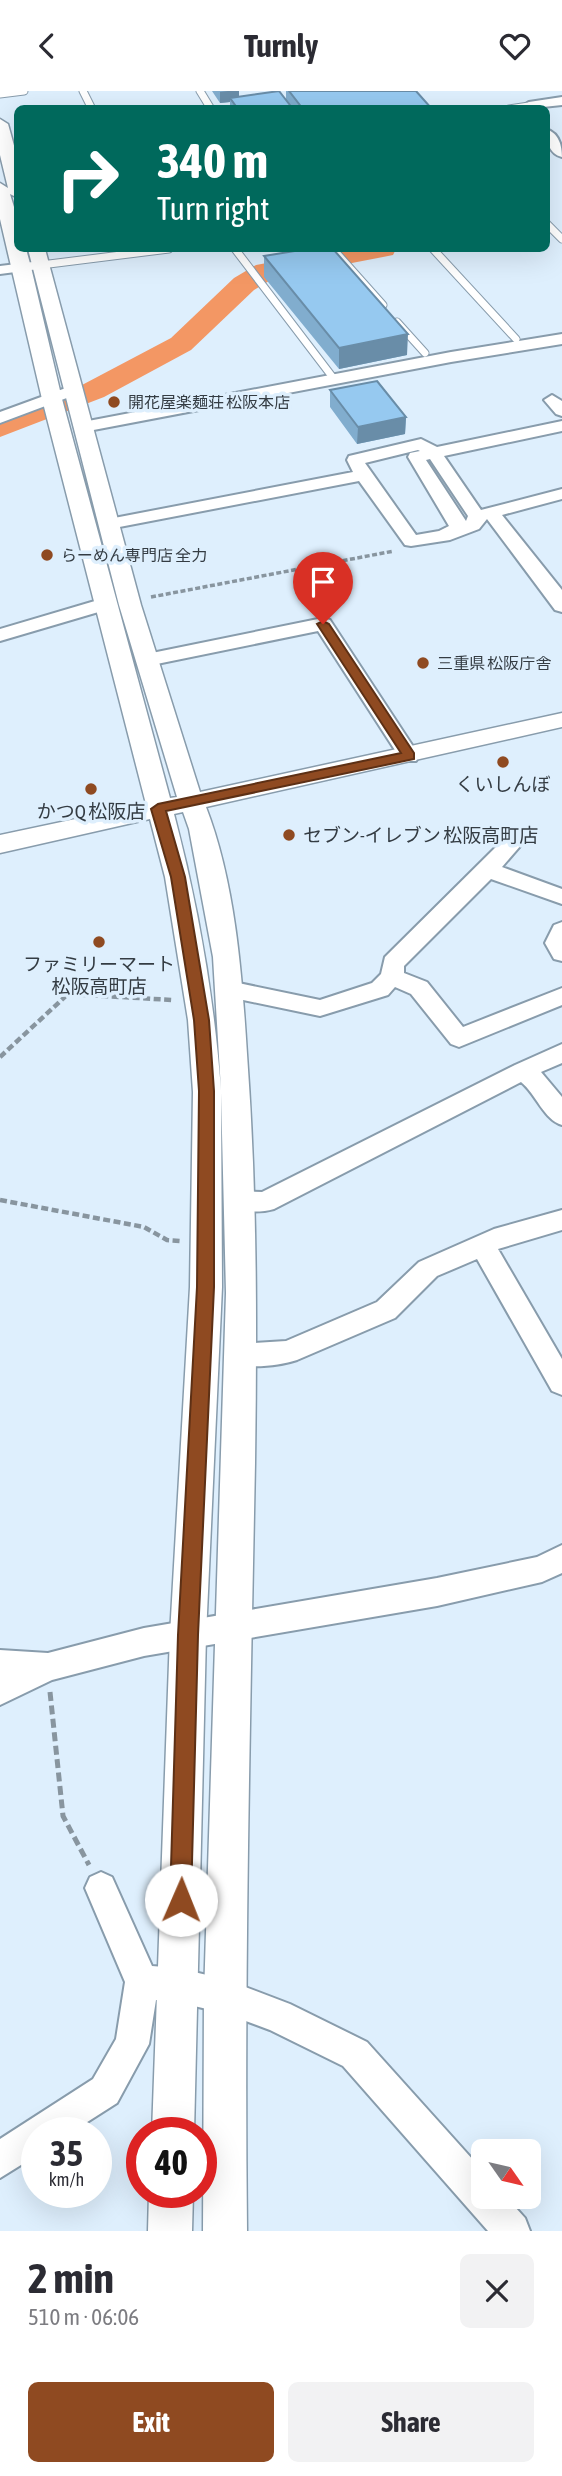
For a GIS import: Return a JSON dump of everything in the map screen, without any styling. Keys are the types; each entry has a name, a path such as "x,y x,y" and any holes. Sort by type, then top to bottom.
{"street":[{"path":"538,105 562,100"},
{"path":"0,124 12,185"},
{"path":"550,138 562,153"},
{"path":"20,252 22,267 67,405 109,524 146,660 202,829 227,957 239,1141 240,1355 224,1996 225,2231"},
{"path":"0,270 22,267 39,257 105,604 178,877 199,1001 207,1091 206,1243 188,1635 173,2117"},
{"path":"0,418 67,405 334,379 562,339"},
{"path":"458,529 416,457 562,426"},
{"path":"562,494 484,515 473,525 444,536 411,541 355,460 421,444 434,453 484,515 554,592 562,605"},
{"path":"109,524 363,475"},
{"path":"0,635 105,604"},
{"path":"146,660 323,624 409,756"},
{"path":"0,844 158,809 187,790 409,756 562,720"},
{"path":"229,989 320,1008 380,989 392,977 393,963 511,844"},
{"path":"488,870 562,897"},
{"path":"562,930 556,943 562,953"},
{"path":"392,977 419,988 459,1038 562,996"},
{"path":"240,1201 265,1202 562,1053"},
{"path":"523,1071 540,1084 562,1116"},
{"path":"240,1355 288,1352 386,1310 428,1269 483,1247 503,1235 562,1220"},
{"path":"483,1247 562,1383"},
{"path":"0,1690 48,1667 144,1642 437,1592 542,1569 562,1558"},
{"path":"0,1664 48,1667"},
{"path":"64,2117 105,2091 132,2044 142,1982 101,1888"},
{"path":"142,1982 224,1996 278,2016 355,2054 512,2231"},
{"path":"0,2160 21,2145"},
{"path":"170,2231 171,2208"}],"lane":[{"path":"0,94 24,91"},
{"path":"550,224 562,239"},
{"path":"39,257 116,252"},
{"path":"237,252 334,379"},
{"path":"336,252 425,353"},
{"path":"436,252 516,339"}],"path":[{"path":"143,599 394,550"},
{"path":"0,1057 68,993 199,1001"},
{"path":"0,1200 144,1227 167,1240 206,1243"},
{"path":"48,1667 63,1816 101,1888"}],"building":[{"path":"279,91 290,105 235,105 230,98"},
{"path":"289,91 416,91 428,105 300,105"},
{"path":"289,252 336,252 408,334 339,348 264,256"},
{"path":"377,381 406,417 358,427 330,390"}],"waterway":[{"path":"0,428 93,391 181,344 244,284 266,271 367,252"}],"place":[{"name":"開花屋楽麺荘 松阪本店","path":"114,402"},
{"name":"らーめん専門店 全力","path":"47,555"},
{"name":"三重県 松阪庁舎","path":"423,663"},
{"name":"くいしんぼ","path":"503,762"},
{"name":"かつQ 松阪店","path":"91,789"},
{"name":"セブン-イレブン 松阪高町店","path":"289,835"},
{"name":"ファミリーマート 松阪高町店","path":"99,942"}],"route":[{"path":"181,1900 188,1635 206,1287 207,1091 202,1020 178,877 158,809 409,756 323,624"}]}
